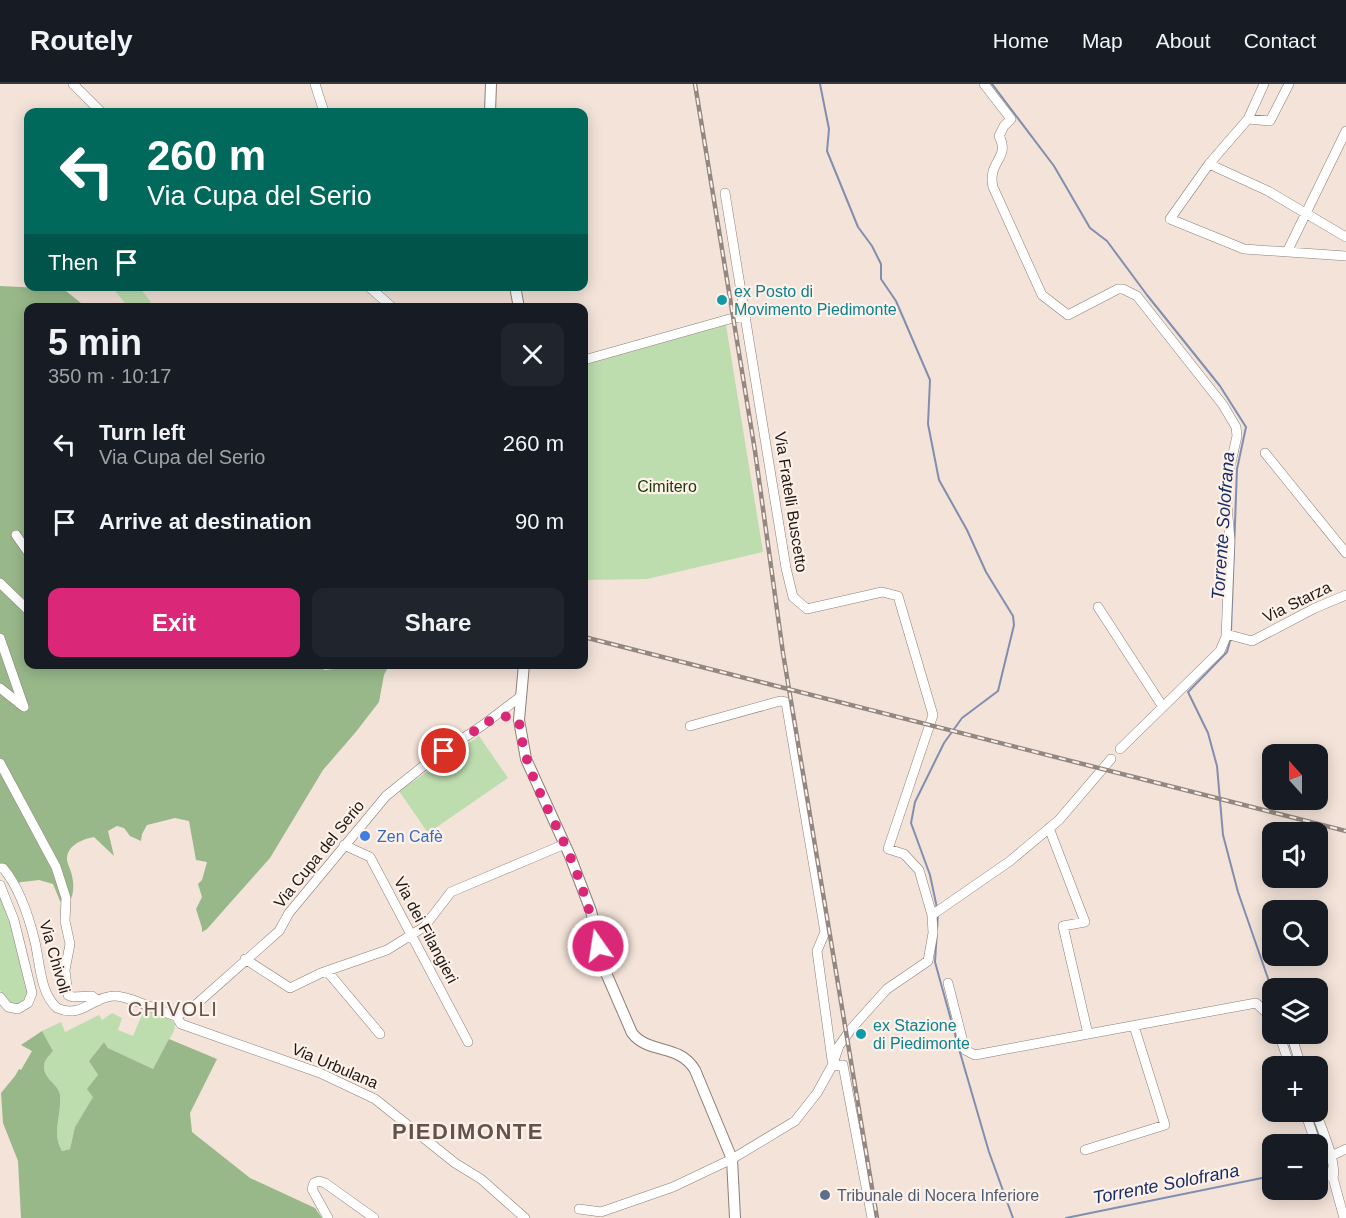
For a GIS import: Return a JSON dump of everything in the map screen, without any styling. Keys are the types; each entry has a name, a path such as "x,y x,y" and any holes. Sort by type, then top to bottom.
{"main road":[{"path":"490,108 491,84"},
{"path":"523,669 519,720 522,747 530,770 565,844 591,911 606,973 632,1033 638,1041 678,1053 692,1064 710,1102 732,1159 735,1218"}],"street":[{"path":"73,84 97,108"},
{"path":"315,84 323,108"},
{"path":"984,84 1011,119 999,136 1003,146 1002,155 992,169 993,187 1042,295 1068,315 1118,289 1137,296 1232,419 1237,436 1226,493 1230,540 1230,635 1220,651 1120,750"},
{"path":"1264,84 1248,118 1209,164 1170,219 1244,249 1346,256"},
{"path":"1248,118 1270,122 1289,84"},
{"path":"1287,252 1346,131"},
{"path":"1209,164 1268,191 1346,237"},
{"name":"Via Fratelli Buscetto","path":"725,193 786,568 794,597 807,609 882,592 898,596 933,716 888,849 904,854 919,870 937,912 928,961 887,989 838,1046 832,1066"},
{"path":"374,291 387,303"},
{"path":"588,359 746,316"},
{"path":"1265,453 1346,553"},
{"path":"16,535 24,546"},
{"path":"0,583 24,606"},
{"name":"Via Starza","path":"1230,635 1252,641 1315,608 1346,595"},
{"path":"1098,607 1163,707"},
{"path":"0,638 24,707 0,688"},
{"name":"Via Cupa del Serio","path":"176,1016 192,1008 245,959 279,932 289,913 386,796 432,759 494,718 520,697"},
{"path":"579,1209 601,1212 673,1187 732,1159 795,1120 817,1093 832,1066 817,951 825,932 786,702 780,701 690,726"},
{"path":"494,718 504,716 519,720"},
{"path":"937,912 1010,861 1059,820 1111,759"},
{"path":"0,763 56,867 66,898 65,921 69,944 65,970 68,995 72,997 92,996 98,1001"},
{"path":"1049,828 1085,922 1063,926 1088,1034"},
{"path":"245,959 290,988 327,971 387,950 424,927 451,892 565,844"},
{"name":"Via dei Filangieri","path":"344,845 370,858 468,1042"},
{"name":"Via Chivoli","path":"0,868 3,868 9,877 27,914 46,993 52,1004 62,1010 72,1012 117,996 176,1016"},
{"name":"Via Chivoli","path":"0,885 14,920 32,993 28,1003 18,1009 8,1006 0,997"},
{"path":"327,971 380,1034"},
{"path":"948,982 965,1050 975,1055 1256,1003 1262,1008"},
{"name":"Via Urbulana","path":"176,1016 181,1024 320,1073 375,1099 455,1163 481,1179 525,1218"},
{"path":"1085,1150 1165,1125 1134,1026"},
{"path":"832,1066 843,1065 872,1218"},
{"path":"1319,1122 1331,1156 1333,1178 1344,1218"},
{"path":"1331,1156 1346,1149"},
{"path":"1328,1175 1333,1178"},
{"path":"328,1218 312,1189 319,1181 374,1218"}],"green space":[{"path":"0,286 24,287 24,291 66,291 81,303 24,303 24,669 387,669 379,702 323,770 270,858 202,932 196,909 202,897 198,884 202,880 207,862 196,860 189,821 175,818 147,825 141,841 130,836 124,828 117,826 108,831 114,856 94,837 73,846 67,861 72,877 72,896 66,908 60,901 53,884 39,880 14,883 0,868"},
{"path":"115,291 142,291 151,302 150,303 125,303"},
{"name":"Cimitero","path":"726,325 763,552 647,579 588,580 588,364"},
{"path":"479,736 508,778 428,833 399,791"},
{"path":"0,894 7,910 28,993 26,1000 15,1005 5,999 0,990"},
{"path":"144,1010 171,1020 175,1024 174,1031 153,1069 108,1048 104,1042 89,1061 98,1075 94,1096 75,1127 70,1149 62,1151 57,1137 60,1096 46,1075 44,1067 53,1051 42,1031 61,1022 65,1032 99,1015 102,1020 112,1013 122,1018 118,1030 133,1036"},
{"path":"42,1031 53,1051 44,1067 46,1075 60,1095 57,1137 62,1151 70,1149 75,1127 93,1097 87,1089 98,1075 89,1061 104,1042 108,1048 153,1069 169,1039 217,1059 190,1113 192,1132 250,1178 315,1208 322,1218 21,1218 18,1161 3,1123 1,1093 19,1069 21,1070 32,1051 21,1045"}],"waterway":[{"name":"Torrente Solofrana","path":"820,84 829,129 827,151 858,227 872,246 881,264 881,279 896,301 930,380 928,424 939,480 967,530 986,572 1013,616 1014,625 998,691 962,718 944,743 915,802 911,823 930,875 937,908"},
{"name":"Torrente Solofrana","path":"992,84 1054,166 1090,228 1107,241 1220,386 1246,427 1237,469 1231,631"},
{"name":"Torrente Solofrana","path":"1231,637 1227,652 1188,692 1208,733 1217,766 1223,835 1238,892 1268,978"},
{"name":"Torrente Solofrana","path":"938,913 935,962 989,1152 1013,1218"},
{"name":"Torrente Solofrana","path":"1290,1044 1291,1048"},
{"name":"Torrente Solofrana","path":"1314,1122 1318,1134"},
{"name":"Torrente Solofrana","path":"1066,1218 1262,1178"}],"railway":[{"path":"695,84 755,451 783,653 877,1218"},
{"path":"588,638 1346,831"}],"place":[{"name":"ex Posto di Movimento Piedimonte","path":"722,300"},
{"name":"Zen Cafè","path":"365,836"},
{"name":"ex Stazione di Piedimonte","path":"861,1034"},
{"name":"Tribunale di Nocera Inferiore","path":"825,1195"}],"district":[{"name":"CHIVOLI","path":"173,1009"},
{"name":"PIEDIMONTE","path":"468,1131"}],"route":[{"path":"444,751 494,718 504,716 519,720 522,747 530,770 570,856 591,911 598,946"}]}
